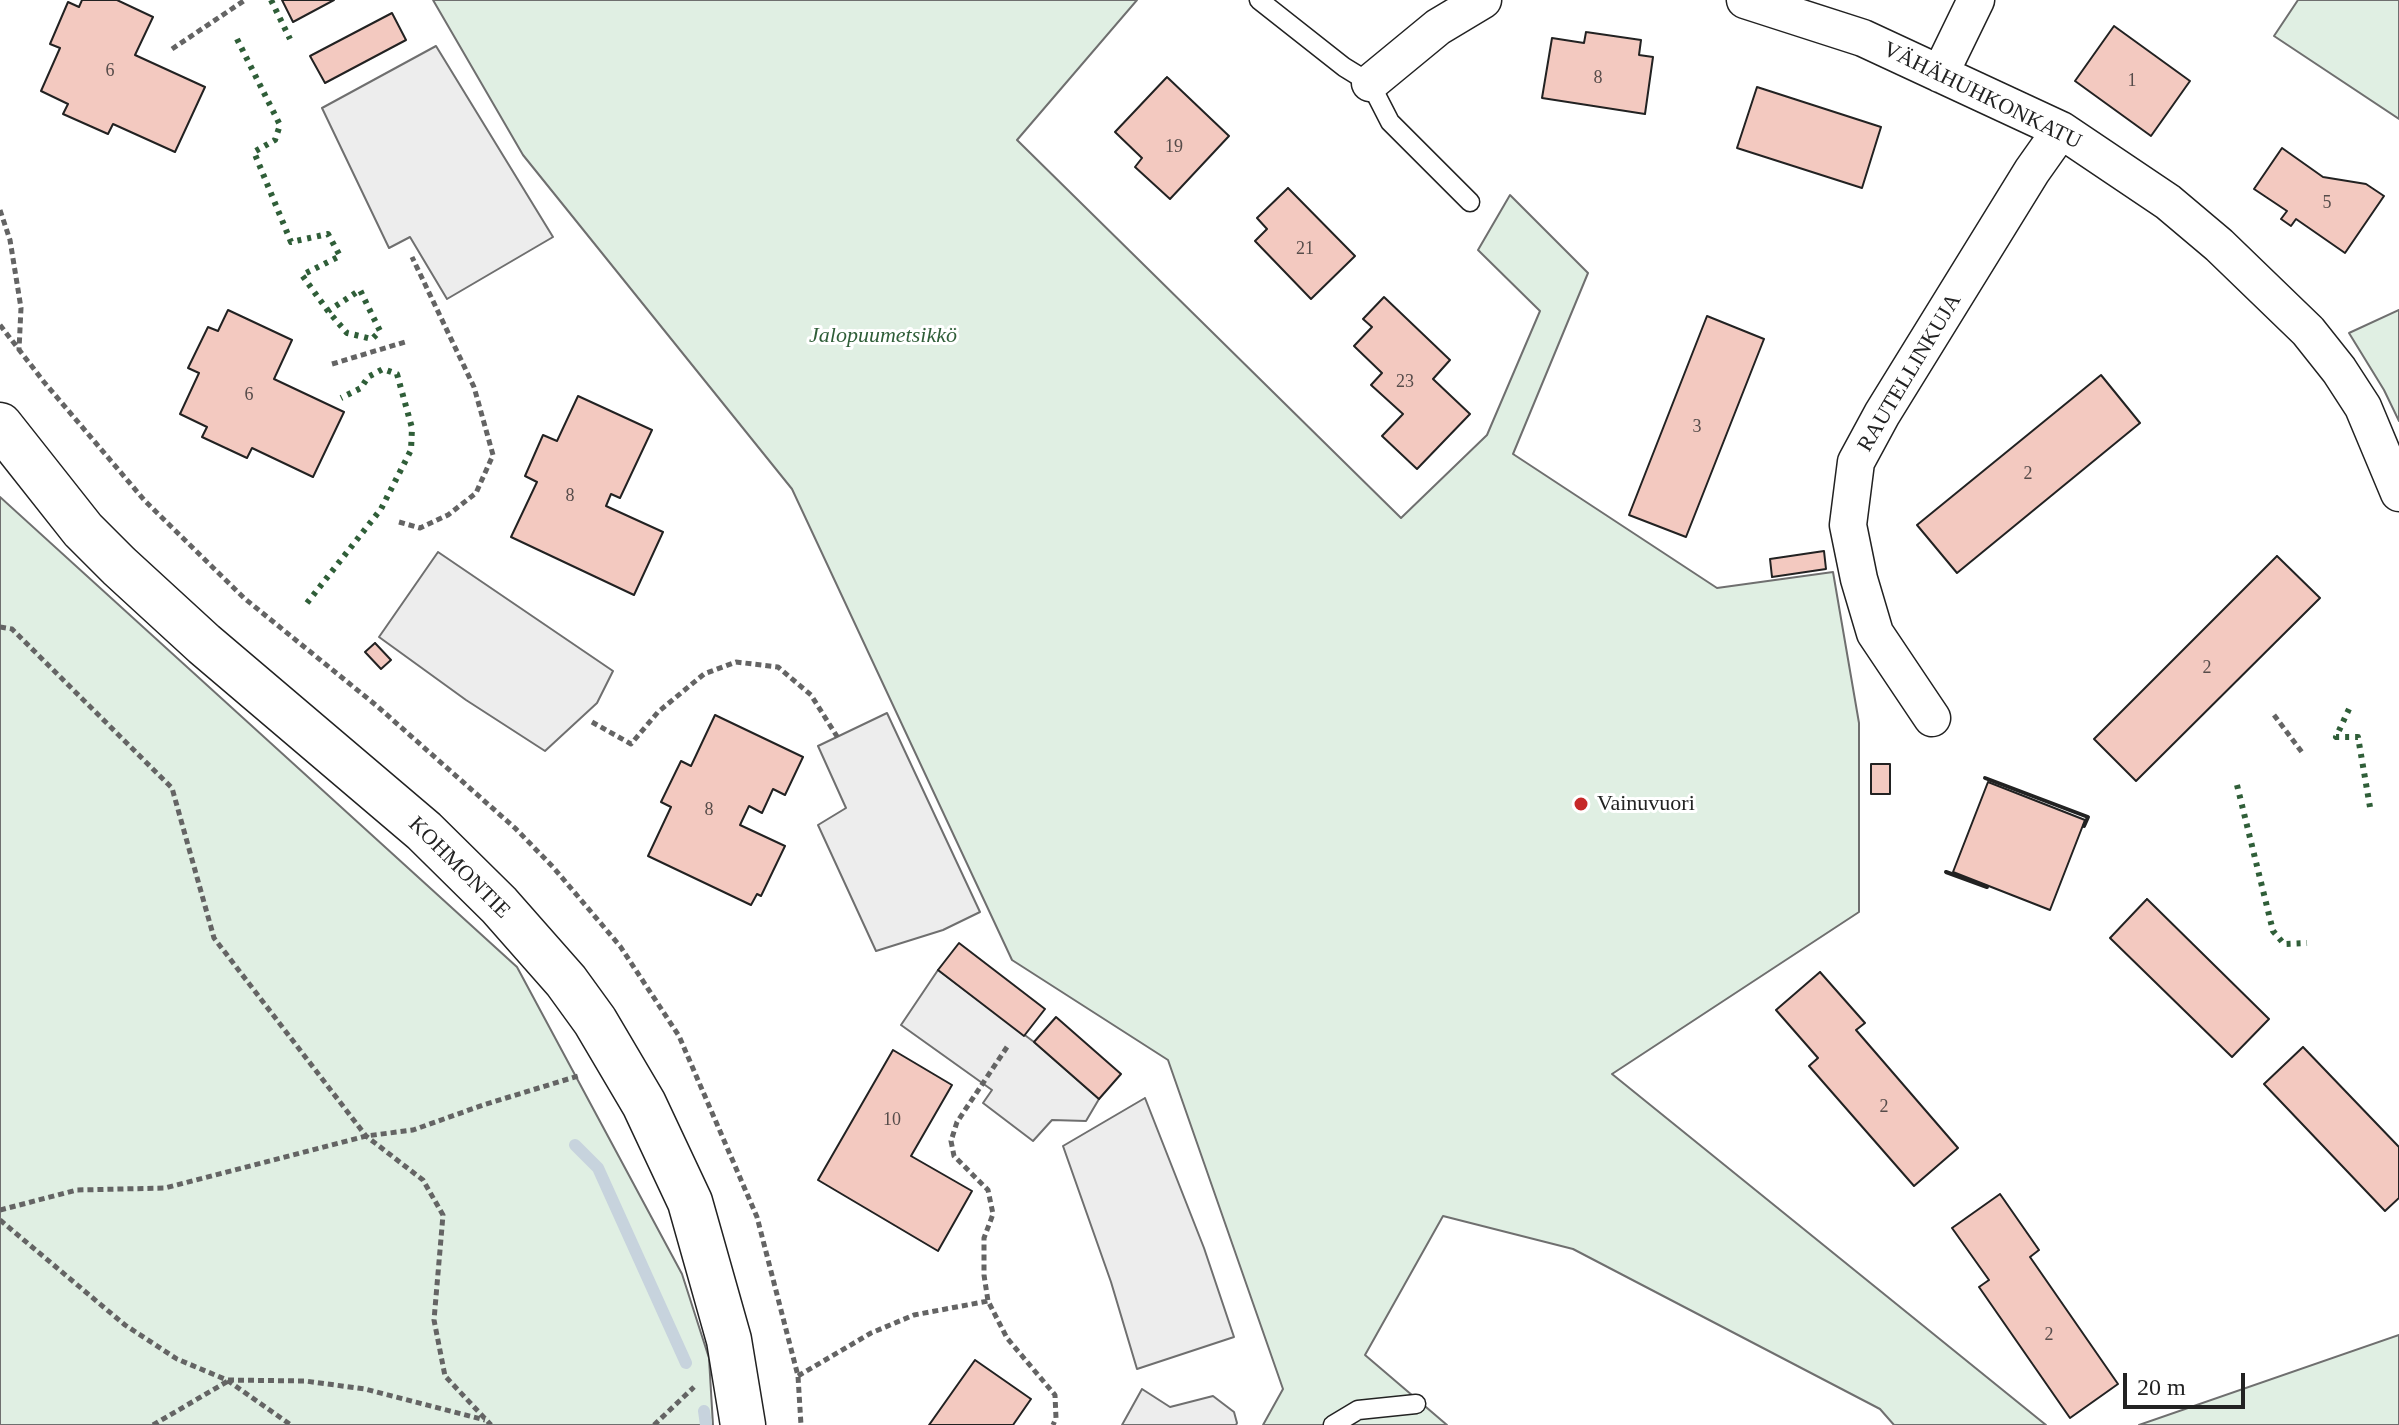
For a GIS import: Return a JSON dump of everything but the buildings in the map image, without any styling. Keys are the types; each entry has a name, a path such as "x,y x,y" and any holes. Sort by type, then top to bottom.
{"street":[{"path":"1370,83 1438,27 1483,0"},
{"name":"VÄHÄHUHKONKATU","path":"1745,0 1863,38 2061,130 2168,202 2219,245 2308,331 2339,370 2363,407 2399,493"},
{"path":"1940,74 1976,0"},
{"name":"RAUTELLINKUJA","path":"1932,718 1875,633 1859,579 1848,525 1856,462 1882,414 2032,171 2061,130"},
{"name":"KOHMONTIE","path":"0,425 83,530 119,566 204,644 424,831 488,894 566,981 621,1063 660,1134 690,1202 729,1340 743,1425"}],"lane":[{"path":"1259,0 1344,67 1370,83 1390,122 1470,202"},
{"path":"1333,1425 1358,1410 1416,1404"}],"path":[{"path":"172,49 245,0"},
{"path":"0,210 10,240 21,308 19,352"},
{"path":"399,522 420,528 448,515 476,493 493,455 474,387 412,257"},
{"path":"332,364 405,342"},
{"path":"0,627 12,629 172,788 214,938 366,1136 423,1180 443,1215 434,1320 445,1376 489,1422"},
{"path":"592,722 631,744 658,712 704,674 736,662 778,667 811,695 838,738"},
{"path":"2274,715 2304,755"},
{"path":"1007,1047 957,1122 951,1141 954,1156 988,1190 993,1214 984,1238 988,1301 1007,1338 1055,1395 1056,1418 1053,1425"},
{"path":"0,1210 77,1190 165,1188 366,1136 413,1130 621,1063"},
{"path":"0,1220 125,1325 177,1359 227,1380 291,1425"},
{"path":"798,1376 871,1333 914,1315 988,1301"},
{"path":"153,1425 227,1380 305,1381 365,1389 489,1422"},
{"path":"654,1425 700,1381"}],"green space":[{"name":"Jalopuumetsikkö","path":"433,0 1137,0 1017,140 1401,518 1487,435 1540,311 1478,250 1510,195 1588,273 1513,454 1717,588 1833,572 1859,723 1859,912 1612,1074 2046,1425 1894,1425 1880,1409 1573,1249 1443,1216 1365,1355 1447,1425 1263,1425 1283,1389 1168,1060 1012,960 792,489 523,155"},
{"path":"2298,0 2399,0 2399,119 2274,36"},
{"path":"2399,310 2399,421 2349,333"},
{"path":"0,497 517,967 682,1274 709,1358 713,1425 0,1425"},
{"path":"2399,1335 2399,1425 2139,1425"}],"shaded area":[{"path":"436,46 553,237 447,299 410,237 389,248 322,108"},
{"path":"438,552 613,671 597,703 545,751 466,700 379,637"},
{"path":"887,713 980,912 943,930 876,951 818,825 846,808 818,746"},
{"path":"938,970 1034,1042 1099,1099 1086,1121 1052,1120 1033,1141 983,1103 992,1090 901,1025"},
{"path":"1145,1098 1204,1248 1234,1337 1137,1369 1111,1282 1063,1146"},
{"path":"1142,1389 1170,1407 1213,1396 1234,1412 1237,1423 1122,1425"}],"waterway":[{"path":"575,1145 598,1168 686,1363"},
{"path":"704,1411 706,1425"}],"hedge":[{"path":"271,0 290,39"},
{"path":"237,39 280,125 275,140 254,152 291,242 328,234 340,256 302,275 328,311 347,333 372,339 380,331 360,290 328,311"},
{"path":"307,603 381,509 411,450 412,428 397,374 383,369 368,377 361,388 341,398"},
{"path":"2349,709 2336,737 2358,737 2371,813"},
{"path":"2237,785 2273,931 2284,944 2307,943"}],"wall":[{"path":"1985,778 2088,817 2084,826"},
{"path":"1946,872 1987,887"}],"place":[{"name":"Vainuvuori","path":"1581,804"}]}
